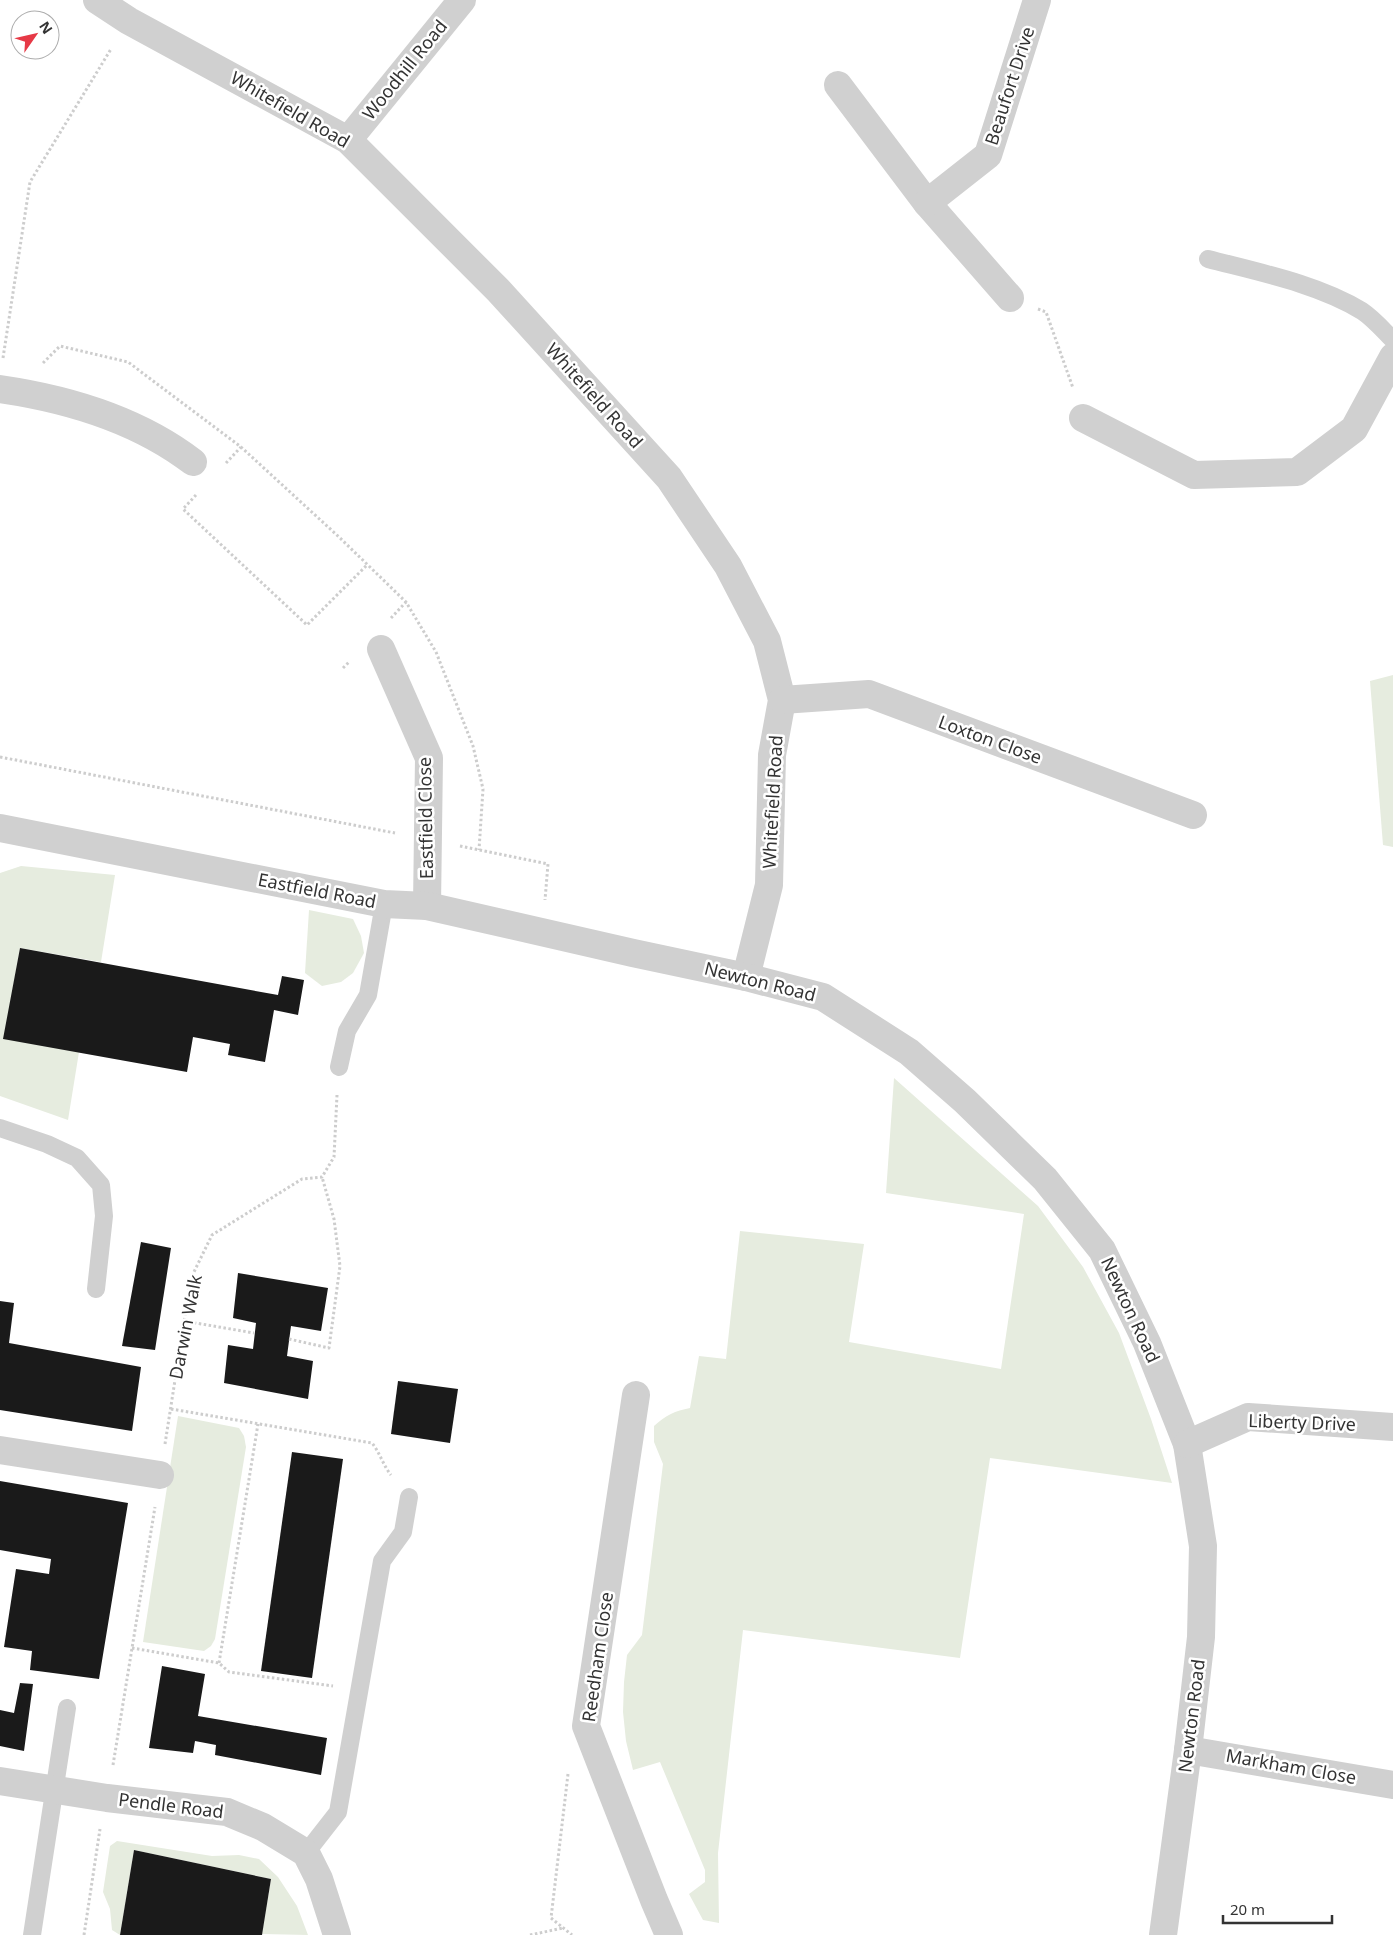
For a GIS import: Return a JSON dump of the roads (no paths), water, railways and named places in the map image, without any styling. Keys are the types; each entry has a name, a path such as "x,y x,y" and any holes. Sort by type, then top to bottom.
{"street":[{"name":"Whitefield Road","path":"96,0 129,21 348,140 498,290 669,478 728,566 767,641 782,700 772,755 769,886 746,977"},
{"name":"Woodhill Road","path":"348,140 462,0"},
{"name":"Beaufort Drive","path":"927,204 988,155 1038,0"},
{"path":"838,85 927,204 1010,298"},
{"path":"1083,418 1194,475 1297,472 1354,429 1393,357"},
{"path":"0,389 65,401 124,421 160,438 193,462"},
{"name":"Eastfield Close","path":"381,649 429,758 427,906"},
{"name":"Loxton Close","path":"782,700 868,694 1193,815"},
{"name":"Eastfield Road","path":"0,828 384,904 427,906 633,954"},
{"name":"Newton Road","path":"633,954 746,977 823,997 909,1052 965,1101 1045,1178 1102,1250 1147,1343 1187,1444 1203,1546 1201,1637 1163,1935"},
{"name":"Reedham Close","path":"636,1396 586,1726 669,1935"},
{"name":"Liberty Drive","path":"1187,1444 1248,1417 1393,1427"},
{"path":"0,1450 160,1475"},
{"name":"Markham Close","path":"1188,1750 1393,1785"},
{"name":"Pendle Road","path":"0,1780 107,1798 227,1812 262,1826 306,1853"},
{"path":"306,1853 319,1879 337,1935"}],"lane":[{"path":"1208,259 1313,289 1346,302 1363,312 1393,340"},
{"path":"338,1067 347,1031 368,995 384,904"},
{"path":"0,1128 47,1144 77,1158 101,1185 104,1216 96,1289"},
{"path":"306,1853 338,1812 382,1560 403,1532 409,1497"},
{"path":"32,1935 67,1708"}]}
